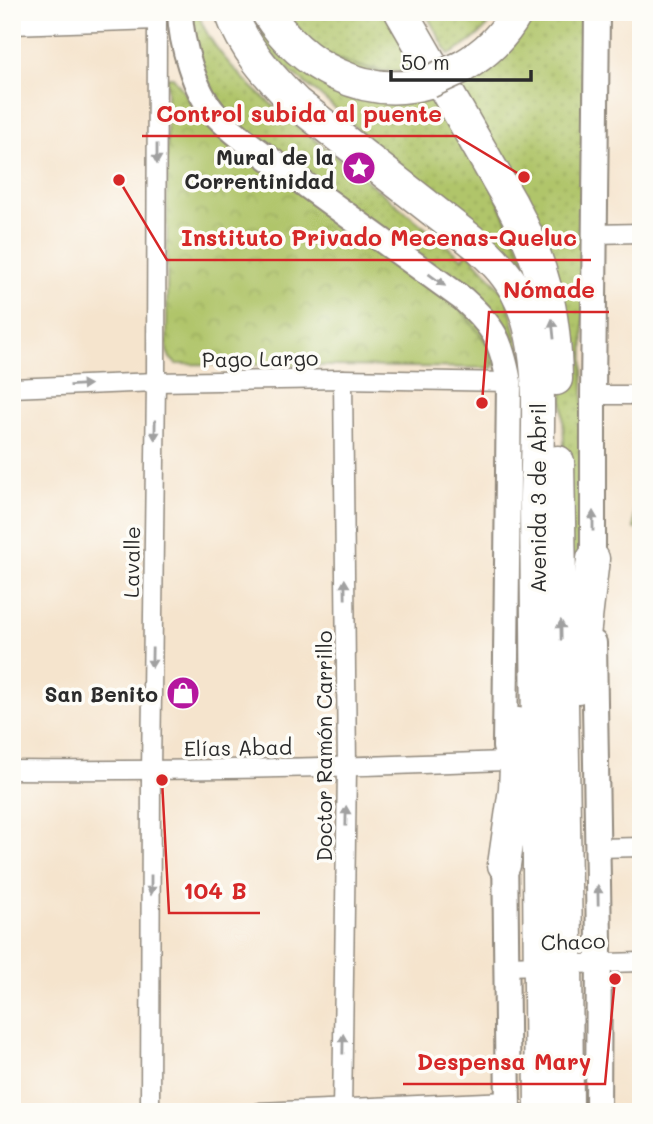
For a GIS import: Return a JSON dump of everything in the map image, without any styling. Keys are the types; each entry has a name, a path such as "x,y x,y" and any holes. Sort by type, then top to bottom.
{"highway":[{"name":"Avenida 3 de Abril","path":"231,12 244,43 259,65 296,103 476,244 503,271 526,313 534,346 537,411 536,499 557,957 567,1112"},
{"path":"267,12 283,35 308,59 324,69 364,84 401,86 429,82 479,57 509,27 517,12"},
{"name":"Avenida 3 de Abril","path":"401,12 526,231 544,279 553,322 556,357 557,957 541,1112"},
{"path":"504,865 515,789 524,581 536,499"},
{"path":"557,957 574,850 577,697 593,559"}],"main road":[{"path":"597,12 593,559 598,1112"},
{"name":"Avenida 3 de Abril","path":"165,15 180,25 188,61 214,113 252,146 471,305 488,323 502,349 509,382 504,865 508,1106"}],"street":[{"path":"12,25 165,15"},
{"name":"Lavalle","path":"150,1112 156,382 165,15"},
{"path":"594,234 641,233"},
{"name":"Pago Largo","path":"12,388 343,379 509,382"},
{"name":"Doctor Ramón Carrillo","path":"342,1110 347,768 343,379"},
{"path":"593,396 641,395"},
{"name":"Elías Abad","path":"12,771 347,768 505,761"},
{"path":"597,848 641,847"},
{"name":"Chaco","path":"507,965 557,957 598,963 641,962"},
{"path":"260,1112 508,1106"}],"green space":[{"path":"186,12 198,12 206,32 220,53 259,94 463,259 467,251 507,296 524,369 525,504 516,595 513,381 205,89"},
{"path":"243,12 258,12 277,41 438,90 515,222 545,318 473,232 266,49"},
{"path":"283,12 387,12 419,70 384,71 325,55"},
{"path":"425,12 497,12 476,37 449,55"},
{"path":"532,12 587,12 581,606 569,614 561,345 448,85"},
{"path":"167,77 173,77 192,103 218,130 448,293 489,346 493,368 176,364 167,351"},
{"path":"638,403 641,403 641,529 634,529"}],"place":[{"name":"Mural de la Correntinidad","path":"359,168"},
{"name":"Control subida al puente","path":"524,177"},
{"name":"Instituto Privado Mecenas-Queluc","path":"119,180"},
{"name":"Nómade","path":"482,403"},
{"name":"San Benito","path":"183,693"},
{"name":"104 B","path":"162,780"},
{"name":"Despensa Mary","path":"615,979"}]}
